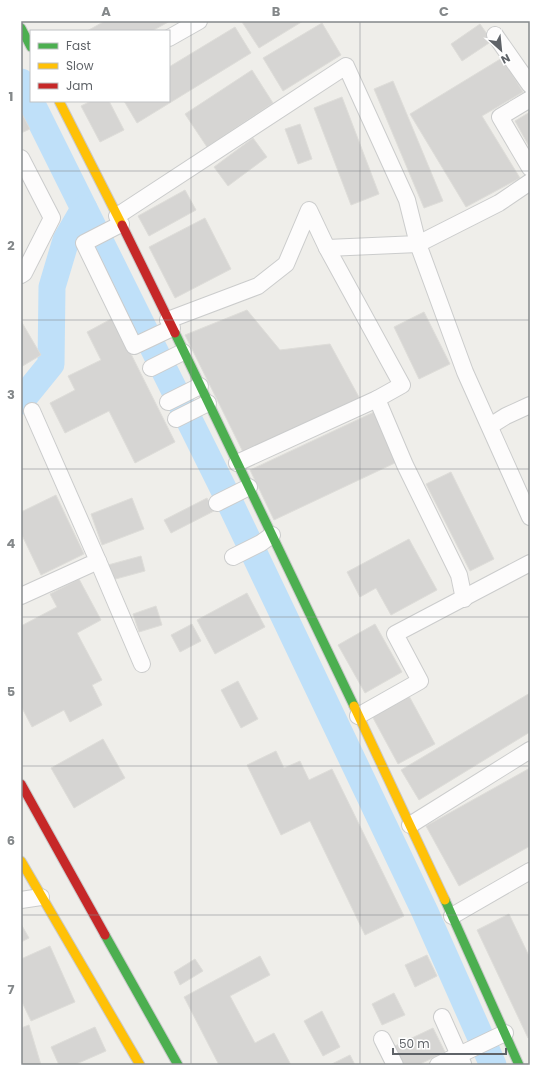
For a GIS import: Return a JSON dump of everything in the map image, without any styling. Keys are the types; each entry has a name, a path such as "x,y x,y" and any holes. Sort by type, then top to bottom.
{"street":[{"path":"170,37 199,21"},
{"path":"21,28 30,45"},
{"path":"495,35 530,85"},
{"path":"237,463 378,399 402,385 327,248 309,210 286,264 258,286 170,326 134,346 84,243 120,222 346,66 407,200 418,244 465,372 490,426 524,488 530,517"},
{"path":"530,99 500,117 530,168"},
{"path":"61,102 237,463 248,487 266,539 358,716 410,825 452,916 500,1035 519,1065"},
{"path":"21,158 52,218 24,273 21,275"},
{"path":"327,248 418,244 499,202 530,182"},
{"path":"151,368 183,352"},
{"path":"168,402 199,387"},
{"path":"378,399 406,465 459,574 464,599"},
{"path":"176,419 207,404"},
{"path":"490,426 506,416 530,405"},
{"path":"32,411 142,664"},
{"path":"217,502 248,487"},
{"path":"233,556 266,539"},
{"path":"21,596 98,561"},
{"path":"358,716 420,681 395,634 530,563"},
{"path":"410,825 530,750"},
{"path":"21,784 178,1065"},
{"path":"21,862 140,1065"},
{"path":"452,916 530,871"},
{"path":"21,900 41,897"},
{"path":"442,1018 465,1056"},
{"path":"438,1065 465,1056 500,1035"},
{"path":"382,1039 395,1065"}],"building":[{"path":"105,21 170,21 154,30 89,30"},
{"path":"303,21 259,48 242,22"},
{"path":"322,23 341,55 283,91 263,58"},
{"path":"480,24 492,41 462,61 451,44"},
{"path":"235,27 251,53 137,123 125,102 170,102 170,66"},
{"path":"502,58 523,92 482,116 520,178 466,207 410,114"},
{"path":"252,70 273,103 207,147 185,114"},
{"path":"393,81 443,201 424,208 374,89"},
{"path":"342,97 379,194 351,205 314,108"},
{"path":"89,102 110,102 124,130 100,142 81,106"},
{"path":"21,112 30,129 21,133"},
{"path":"530,112 530,148 515,121"},
{"path":"300,124 312,159 298,164 285,129"},
{"path":"253,138 267,157 228,186 214,167"},
{"path":"185,190 196,210 149,236 138,216"},
{"path":"205,218 231,269 175,298 149,247"},
{"path":"247,310 280,350 330,344 360,399 243,452 185,335"},
{"path":"424,312 450,364 419,379 394,327"},
{"path":"113,318 175,442 135,463 109,411 65,433 50,403 75,390 68,376 101,360 87,332"},
{"path":"21,321 41,355 21,367"},
{"path":"374,412 397,462 274,520 250,470"},
{"path":"451,472 494,559 470,571 426,484"},
{"path":"56,495 84,554 41,575 21,533 21,512"},
{"path":"132,498 144,529 102,545 91,514"},
{"path":"207,498 214,511 171,533 164,520"},
{"path":"409,539 437,590 391,615 376,588 360,597 347,572"},
{"path":"141,556 145,571 112,580 108,565"},
{"path":"79,579 101,620 77,633 102,680 92,685 102,705 70,722 64,710 32,727 21,706 21,626 57,607 50,594"},
{"path":"247,593 265,627 215,654 197,620"},
{"path":"156,606 162,625 139,632 133,614"},
{"path":"192,624 201,641 180,652 171,635"},
{"path":"375,624 402,672 365,693 338,645"},
{"path":"238,681 258,719 241,728 221,690"},
{"path":"530,693 530,732 419,800 401,770"},
{"path":"409,696 435,744 398,764 372,716"},
{"path":"103,739 125,778 74,808 51,768"},
{"path":"276,751 284,768 300,761 309,780 332,769 404,916 365,935 310,821 281,835 247,765"},
{"path":"530,768 530,846 459,886 426,826"},
{"path":"509,914 530,958 530,1037 528,1038 477,930"},
{"path":"21,924 29,938 21,942"},
{"path":"50,946 75,1002 31,1021 21,1000 21,959"},
{"path":"427,955 437,976 415,987 405,965"},
{"path":"260,956 270,975 230,996 255,1043 274,1033 291,1065 219,1065 184,997"},
{"path":"195,959 203,971 180,985 174,972"},
{"path":"394,993 405,1015 382,1025 372,1004"},
{"path":"322,1011 340,1047 323,1056 304,1021"},
{"path":"29,1025 41,1065 21,1065 21,1028"},
{"path":"95,1027 106,1051 74,1065 59,1065 51,1047"},
{"path":"433,1028 445,1052 418,1065 404,1065 395,1046"},
{"path":"350,1055 355,1065 330,1065"}],"waterway":[{"path":"21,82 30,100"},
{"path":"31,102 222,486 425,912 493,1065"},
{"path":"21,401 51,364 52,287 66,240 84,209"}],"traffic: fast":[{"path":"21,28 30,45"},
{"path":"175,333 354,706"},
{"path":"445,900 519,1065"},
{"path":"105,935 178,1065"}],"traffic: slow":[{"path":"60,102 122,225"},
{"path":"354,706 445,900"},
{"path":"21,861 140,1065"}],"traffic: jam":[{"path":"122,225 175,333"},
{"path":"21,784 105,935"}]}
